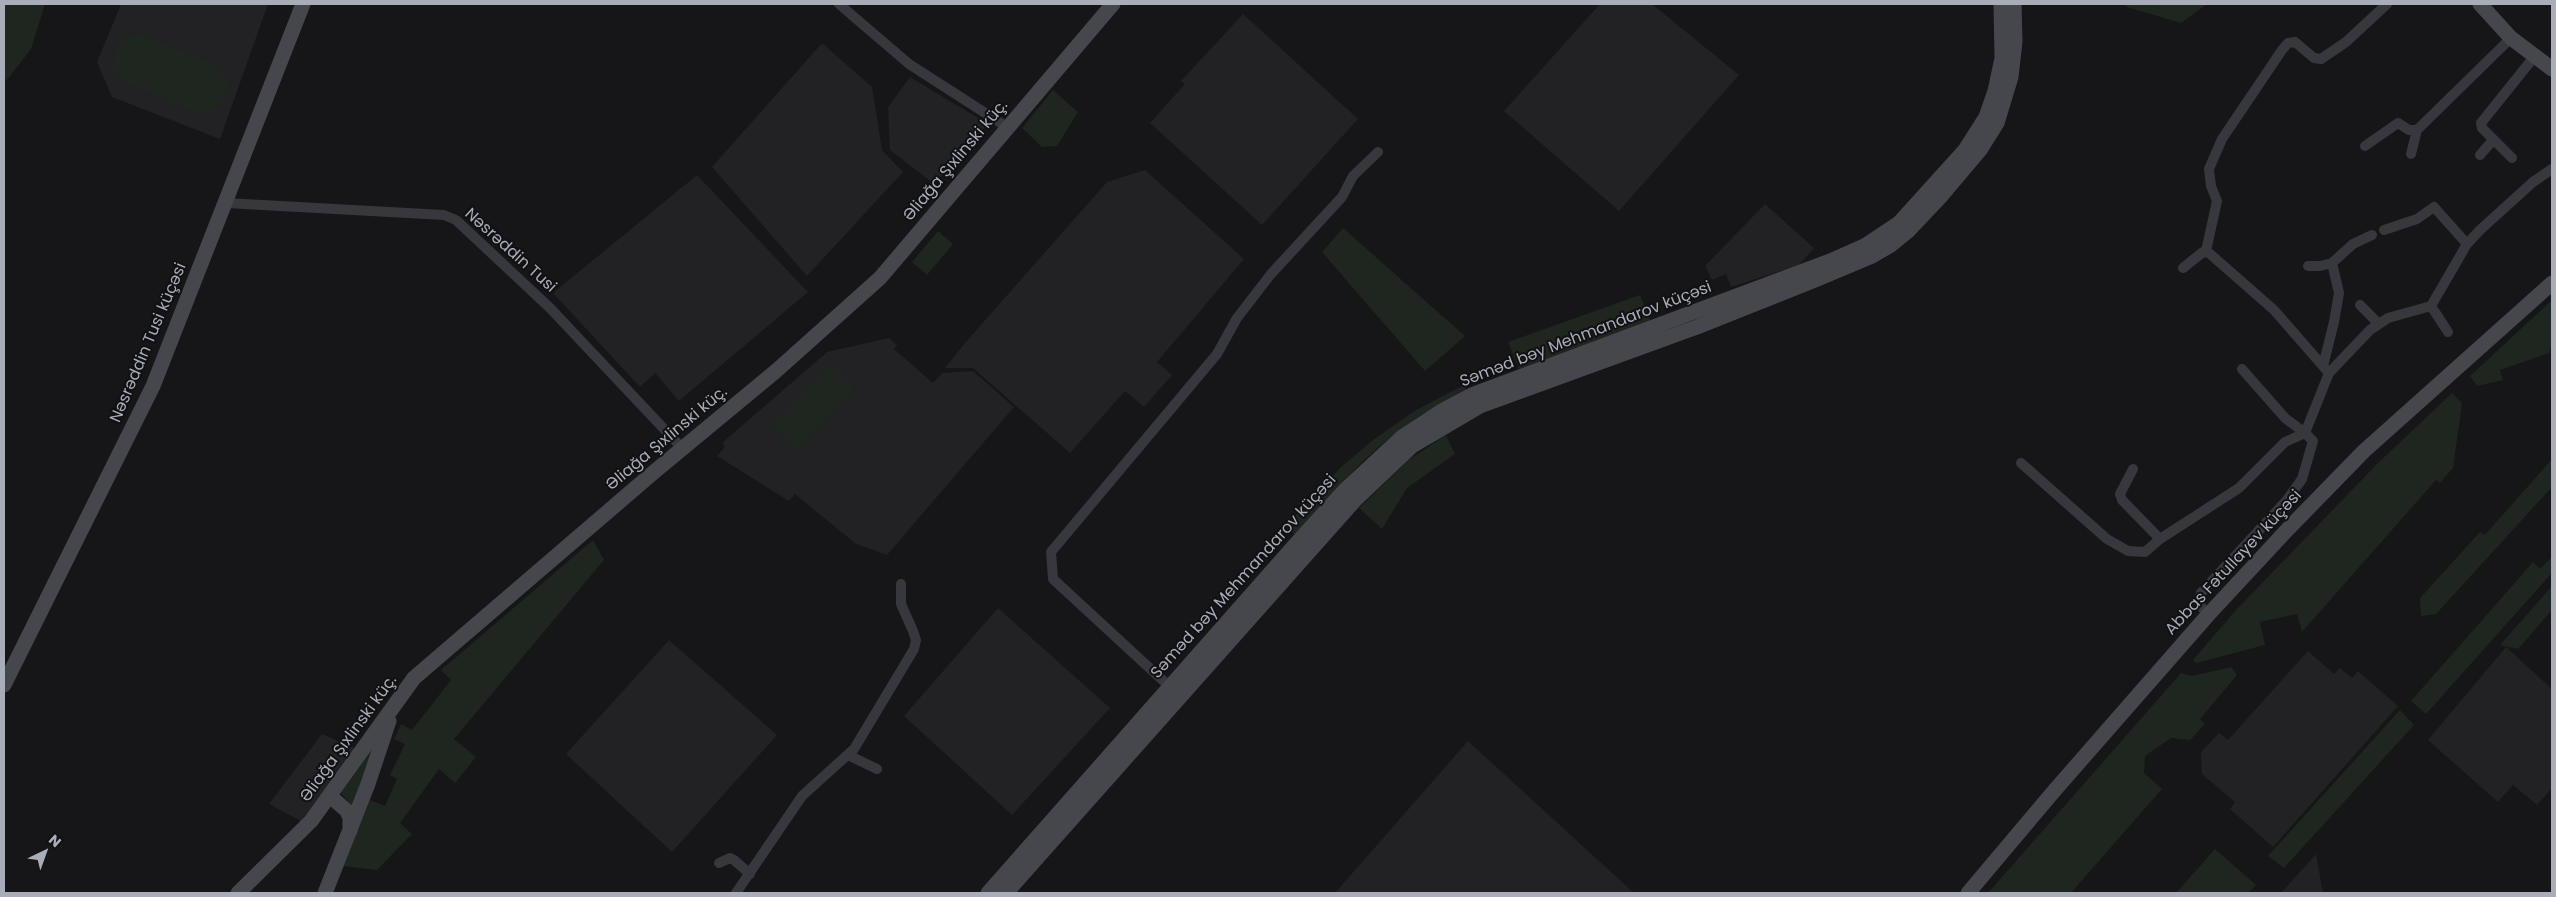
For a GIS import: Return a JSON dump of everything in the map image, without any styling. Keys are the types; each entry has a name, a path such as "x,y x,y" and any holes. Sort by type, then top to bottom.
{"main road":[{"name":"Nəsrəddin Tusi küçəsi","path":"4,685 153,386 304,4"},
{"name":"Əliağa Şıxlinski küç.","path":"238,893 299,834 330,796 414,678 682,448 776,371 873,284 1113,4"},
{"name":"Səməd bəy Mehmandarov küçəsi","path":"988,893 1169,686 1344,491 1402,437 1440,412 1484,390 1830,261 1866,245 1900,223 1965,150 1986,117 1995,92 2002,58 2001,4"},
{"name":"Səməd bəy Mehmandarov küçəsi","path":"1006,893 1355,500 1412,446 1480,406 1697,327 1815,280 1872,256 1908,232 1980,150 2001,113 2012,77 2014,4"},
{"path":"2480,4 2511,38 2552,69"},
{"name":"Abbas Fətullayev küçəsi","path":"1968,893 2054,791 2208,615 2364,450 2552,284"},
{"path":"325,893 350,832 393,709"},
{"path":"330,796 347,811 350,818 350,832"}],"street":[{"path":"838,4 909,64 1007,127"},
{"path":"2183,268 2206,251 2217,201 2211,186 2209,169 2222,139 2282,50 2288,43 2295,42 2314,58 2321,59 2346,42 2387,4"},
{"path":"2410,154 2417,130 2511,38"},
{"path":"2512,158 2482,128 2482,119 2534,56"},
{"path":"2365,146 2398,123 2409,130 2417,130"},
{"path":"2480,155 2493,140"},
{"path":"1169,686 1053,579 1051,552 1217,354 1237,318 1272,274 1342,197 1353,176 1378,152"},
{"path":"2326,370 2388,318 2431,306 2467,244 2506,206 2552,169"},
{"name":"Nəsrəddin Tusi","path":"226,203 444,215 456,220 550,308 682,448"},
{"path":"2384,230 2417,219 2434,207 2467,244"},
{"path":"2308,266 2332,263 2353,244 2372,235"},
{"path":"2206,251 2274,310 2326,370"},
{"path":"2021,462 2107,539 2128,551 2146,552 2160,538 2232,492 2285,442 2305,433 2326,370 2339,293 2332,263"},
{"path":"2360,305 2379,324"},
{"path":"2431,306 2448,332"},
{"path":"2208,615 2200,605 2201,592 2287,500 2302,479 2313,441 2285,418 2242,369"},
{"path":"2133,469 2120,494 2122,500 2160,538"},
{"path":"736,893 802,796 848,755 862,738 914,650 916,640 901,604 900,584"},
{"path":"848,755 877,768"},
{"path":"719,863 730,858 750,874"}],"shaded area":[{"path":"4,4 45,4 31,49 7,80 4,79"},
{"path":"121,4 268,4 220,139 112,97 97,62"},
{"path":"1600,4 1652,4 1739,75 1619,211 1504,111"},
{"path":"2125,4 2207,4 2181,23 2127,7"},
{"path":"1243,14 1358,119 1262,225 1150,123 1185,84 1181,81"},
{"path":"142,34 214,64 224,72 228,85 226,97 219,108 207,113 194,112 123,82 114,71 113,58 118,45 129,37"},
{"path":"822,43 872,87 882,150 903,172 807,276 712,167"},
{"path":"910,77 988,124 934,184 890,150 888,107"},
{"path":"1053,90 1078,112 1057,146 1042,147 1022,128"},
{"path":"1145,170 1244,259 1157,362 1172,375 1144,407 1125,391 1070,453 973,368 945,368 1107,182"},
{"path":"697,175 808,292 679,401 655,373 640,387 553,293"},
{"path":"1765,204 1814,248 1799,265 1731,287 1726,274 1712,280 1705,266"},
{"path":"1343,228 1465,336 1425,371 1322,252"},
{"path":"938,231 953,244 927,275 912,262"},
{"path":"1640,295 1651,321 1519,369 1508,342"},
{"path":"2552,300 2552,344 2549,353 2500,370 2503,380 2477,386 2470,376"},
{"path":"889,338 897,345 894,349 933,383 942,373 973,371 1014,407 887,555 856,544 795,494 789,501 717,456 725,447 722,443 827,352"},
{"path":"828,364 855,387 798,451 772,427"},
{"path":"1464,385 1467,391 1421,415 1389,438 1361,463 1295,535 1285,526 1341,467 1373,440 1416,410"},
{"path":"2452,393 2462,403 2453,468 2440,483 2436,480 2302,632 2297,614 2260,622 2265,645 2196,663 2193,660 2236,610 2377,464"},
{"path":"1446,435 1455,454 1407,488 1382,529 1359,508 1410,459"},
{"path":"2552,459 2552,487 2436,614 2421,616 2420,598 2480,532 2485,535"},
{"path":"593,540 604,560 454,739 476,757 455,783 439,769 400,823 412,834 377,870 343,866 370,800 385,806 397,779 390,775 405,744 394,739 401,724 412,730 451,680 441,670"},
{"path":"2552,557 2552,573 2426,714 2411,701 2533,562 2540,569"},
{"path":"2552,586 2552,610 2518,649 2500,645"},
{"path":"998,608 1110,708 1012,815 904,716"},
{"path":"669,640 777,735 672,852 566,754"},
{"path":"2506,647 2552,689 2552,788 2537,805 2513,785 2498,802 2428,740"},
{"path":"2308,651 2334,674 2340,668 2352,678 2358,671 2398,706 2273,847 2230,809 2235,802 2202,774 2201,752 2219,733 2228,740"},
{"path":"2231,667 2237,675 2200,719 2205,724 2190,740 2171,738 2145,756 2144,773 2162,789 2071,893 1988,893 2181,673 2192,676"},
{"path":"2400,710 2414,725 2284,868 2268,856"},
{"path":"322,734 356,749 301,821 269,804"},
{"path":"377,741 354,809 340,792"},
{"path":"1468,741 1634,893 1335,893"},
{"path":"2215,849 2256,885 2248,893 2176,893"},
{"path":"2316,854 2323,893 2281,893"}]}
